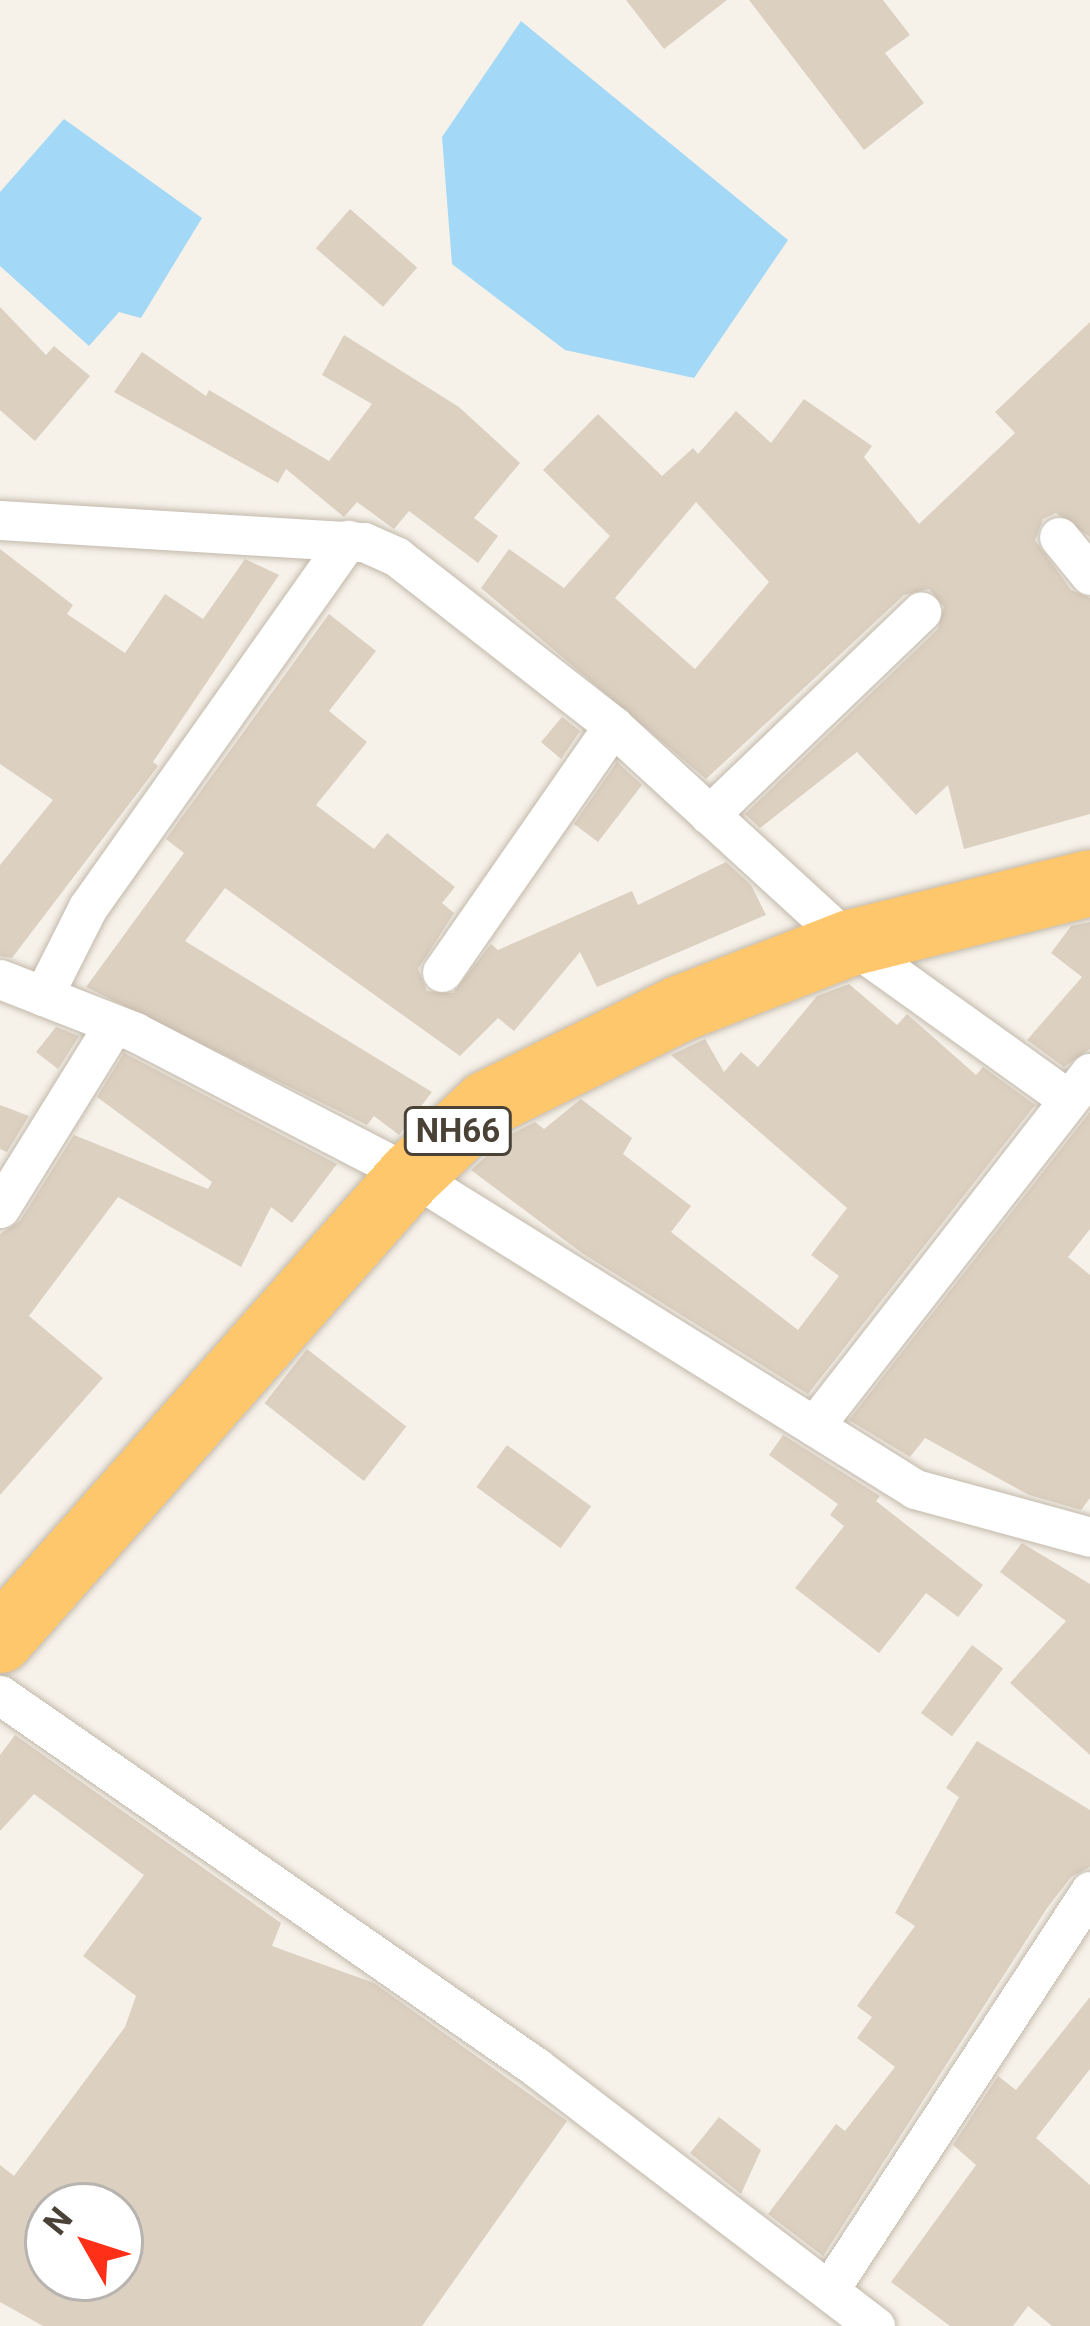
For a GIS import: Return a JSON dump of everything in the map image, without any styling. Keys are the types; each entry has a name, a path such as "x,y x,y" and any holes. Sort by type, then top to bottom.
{"highway":[{"name":"NH66","path":"0,1640 411,1175 487,1104 556,1066 850,943 1090,883"}],"street":[{"path":"0,520 348,540 397,557 613,726 850,943 1079,1086 814,1426"},
{"path":"1059,538 1090,575"},
{"path":"43,996 88,907 348,540"},
{"path":"709,815 921,612"},
{"path":"442,972 613,726"},
{"path":"0,979 114,1024 411,1175 915,1489 1090,1537"},
{"path":"0,1208 114,1024"},
{"path":"0,1695 536,2067 875,2326"},
{"path":"829,2290 1090,1891"}],"water":[{"path":"521,21 788,240 694,378 565,350 452,264 442,137"},
{"path":"64,119 202,218 141,318 119,312 89,346 0,266 0,192"}],"building":[{"path":"626,0 727,0 664,49"},
{"path":"749,0 883,0 910,35 885,53 924,103 864,150"},
{"path":"350,209 417,267 383,307 316,248"},
{"path":"0,307 46,355 54,346 90,376 35,441 0,410"},
{"path":"1090,322 1090,537 1056,513 1043,519 1035,540 1071,590 1090,598 1090,814 964,849 948,785 916,815 857,752 760,828 745,814 938,629 944,607 929,589 904,595 706,779 481,588 509,549 564,588 610,536 543,470 598,414 662,476 693,448 698,454 736,411 771,443 804,399 872,446 864,457 919,524 1015,433 995,412","holes":["696,502 769,582 695,669 615,598"]},
{"path":"344,335 459,407 520,463 474,518 498,536 478,563 409,511 394,529 357,502 344,517 286,469 278,483 114,392 142,352 206,396 209,390 329,461 372,404 322,375"},
{"path":"0,549 73,605 67,614 125,653 165,594 203,619 245,559 279,575 153,762 158,766 12,958 0,956 0,865 53,800 0,764"},
{"path":"329,614 376,651 329,711 367,742 316,805 374,849 387,833 455,887 442,903 454,913 418,969 427,991 453,993 491,944 498,950 632,891 638,905 726,862 751,885 766,915 597,987 580,952 514,1031 498,1018 460,1056 225,888 185,941 432,1092 399,1135 374,1116 367,1125 86,987 184,853 166,839"},
{"path":"562,717 580,731 561,759 541,742"},
{"path":"617,762 642,785 598,842 574,824"},
{"path":"1090,922 1090,1049 1064,1067 1027,1040 1082,977 1051,953 1071,926"},
{"path":"849,984 897,1025 907,1014 976,1075 983,1067 1035,1105 808,1394 582,1253 471,1170 509,1135 535,1122 544,1129 581,1099 632,1138 623,1154 691,1206 671,1232 798,1330 839,1276 811,1255 847,1208 671,1055 705,1039 724,1072 741,1052 758,1067 817,996"},
{"path":"56,1027 79,1036 58,1069 36,1052"},
{"path":"124,1053 337,1164 292,1223 271,1207 241,1267 118,1197 29,1316 103,1378 0,1495 0,1234 20,1221 74,1135 208,1189 212,1182 97,1097"},
{"path":"0,1105 29,1116 7,1152 0,1149"},
{"path":"1090,1112 1090,1229 1068,1257 1090,1275 1090,1498 1081,1510 1029,1495 925,1438 910,1457 849,1420"},
{"path":"307,1349 406,1427 364,1481 265,1403"},
{"path":"783,1435 880,1496 876,1501 983,1585 958,1617 926,1593 879,1653 795,1588 844,1526 830,1515 838,1504 769,1455"},
{"path":"507,1445 591,1506 561,1548 476,1487"},
{"path":"1022,1543 1090,1584 1090,1755 1010,1683 1066,1621 1000,1572"},
{"path":"972,1645 1003,1668 952,1736 921,1713"},
{"path":"15,1735 281,1923 272,1946 374,1983 567,2121 422,2326 43,2326 0,2302 0,2165 14,2176 125,2027 136,1996 83,1956 144,1875 34,1794 0,1831 0,1755"},
{"path":"977,1741 1090,1810 1090,1867 1071,1877 1047,1908 823,2256 768,2214 836,2124 845,2131 895,2067 857,2038 872,2017 857,2006 915,1926 895,1913 959,1797 946,1788"},
{"path":"1090,1997 1090,2069 1036,2138 1090,2185 1090,2326 1052,2326 1028,2306 1013,2326 950,2326 891,2282 976,2165 953,2145 998,2076 1016,2090"},
{"path":"719,2117 761,2150 741,2194 690,2153"}]}
